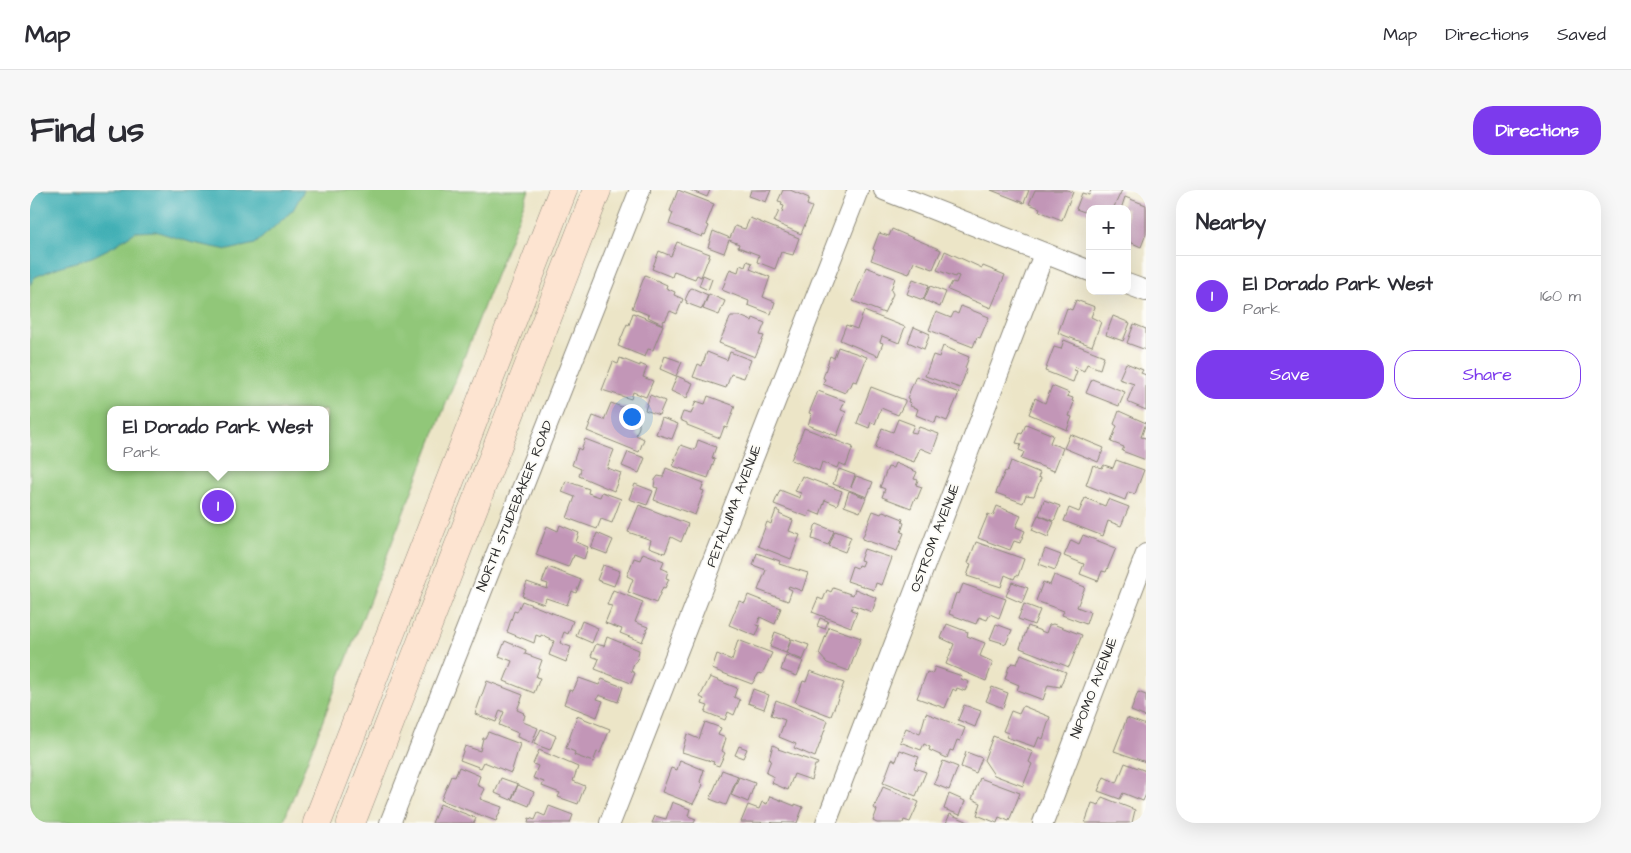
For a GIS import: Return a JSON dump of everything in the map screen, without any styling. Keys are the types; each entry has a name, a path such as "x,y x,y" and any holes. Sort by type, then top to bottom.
{"main road":[{"path":"317,823 563,190"},
{"path":"351,823 597,190"}],"street":[{"name":"NORTH STUDEBAKER ROAD","path":"390,823 640,190"},
{"name":"PETALUMA AVENUE","path":"610,823 858,190"},
{"path":"884,190 1044,254 1086,269"},
{"name":"OSTROM AVENUE","path":"826,823 1044,254"},
{"path":"1131,285 1146,291"},
{"name":"NIPOMO AVENUE","path":"1043,823 1146,554"}],"green space":[{"path":"30,190 529,190 283,823 30,823"}],"water":[{"path":"30,190 304,190 293,210 255,244 228,250 193,243 155,231 135,232 114,246 92,257 35,277 30,285"}],"building":[{"path":"678,190 714,204 706,225 709,226 702,237 669,224 673,213 670,211"},
{"path":"690,190 710,190 707,197"},
{"path":"751,190 771,190 766,202 749,196"},
{"path":"783,190 790,190 809,198 807,205 812,207 801,234 774,222 779,211 782,212 784,206 781,205 782,202 778,201"},
{"path":"991,190 1029,190 1024,203"},
{"path":"1035,190 1067,190 1073,192 1062,220 1039,211 1040,208 1029,204"},
{"path":"1091,190 1122,190 1115,205 1086,205 1086,213 1076,209 1082,193 1089,195"},
{"path":"1125,197 1146,205 1146,234 1141,247 1131,242 1131,205 1122,205"},
{"path":"750,218 799,238 793,255 781,252 775,269 757,262 759,255 738,247 739,244 729,240 724,253 708,247 713,231 730,238 735,226 745,229"},
{"path":"892,229 941,250 933,269 914,262 909,274 871,260 879,233 889,236"},
{"path":"677,242 710,254 701,277 697,275 695,279 674,271 672,277 652,269 659,251 671,256"},
{"path":"945,251 982,268 983,266 1005,275 991,308 948,290 952,282 956,283 959,276 956,275 955,277 937,270"},
{"path":"747,261 752,263 750,269 770,277 763,297 775,302 771,314 748,305 749,301 722,290 730,269 738,272 740,265 745,267"},
{"path":"866,267 895,278 891,290 893,294 884,313 853,301"},
{"path":"645,275 667,285 666,288 675,292 674,295 683,299 677,314 670,311 662,324 648,317 649,315 632,308"},
{"path":"703,275 712,279 708,290 699,286"},
{"path":"913,279 929,285 923,300 907,294"},
{"path":"930,286 946,292 940,307 924,300"},
{"path":"692,288 708,295 702,309 686,303 687,301 685,300"},
{"path":"709,294 725,301 719,315 703,309"},
{"path":"1076,300 1095,307 1091,317 1101,322 1092,346 1058,333 1067,308 1072,310"},
{"path":"961,306 989,317 980,338 977,337 973,347 929,330 936,312 951,318 954,312 958,314"},
{"path":"864,311 905,327 899,343 882,336 880,342 883,343 878,356 840,340 846,325 857,329"},
{"path":"633,313 663,325 653,350 648,349 645,357 618,346"},
{"path":"731,316 740,316 752,321 753,318 765,323 760,335 764,336 755,357 719,343"},
{"path":"1113,316 1130,323 1123,341 1106,335"},
{"path":"1134,324 1146,329 1146,350 1127,343"},
{"path":"914,327 930,334 924,349 908,342"},
{"path":"1064,340 1104,356 1100,369 1087,364 1084,371 1075,367 1074,370 1077,371 1073,382 1045,371 1054,347 1061,349"},
{"path":"943,346 969,357 960,388 925,376 933,355 939,357"},
{"path":"838,347 867,357 857,382 853,381 845,393 823,384 830,356 834,358"},
{"path":"707,352 727,360 730,352 751,360 744,378 731,374 726,388 693,377 698,364 702,366"},
{"path":"665,356 682,362 676,376 660,369"},
{"path":"620,358 647,367 643,377 653,381 646,397 633,392 631,399 602,390 613,362 618,364"},
{"path":"1126,363 1143,370 1141,373 1146,375 1146,410 1127,402 1134,384 1119,379"},
{"path":"677,376 693,383 687,398 671,391"},
{"path":"916,376 959,393 947,421 937,417 935,423 916,415 918,409 910,406 911,403 908,402 909,399 907,398"},
{"path":"1092,379 1125,392 1119,406 1086,393"},
{"path":"1052,386 1069,393 1067,396 1073,398 1072,401 1074,402 1069,416 1072,417 1067,430 1029,414 1035,398 1045,403"},
{"path":"871,387 905,400 905,402 898,415 881,408 875,424 871,422 869,428 857,423"},
{"path":"818,391 845,401 841,410 846,412 837,436 808,425 812,414 809,413"},
{"path":"650,395 665,401 659,415 645,410"},
{"path":"708,396 735,406 727,428 724,427 720,438 687,425 687,423 680,420 683,412 691,414 696,401 705,404"},
{"path":"611,403 627,409 624,416 639,421 636,435 644,439 639,452 587,431 593,416 604,420"},
{"path":"1119,411 1146,423 1141,437 1146,438 1146,460 1122,451 1124,447 1111,442 1117,426 1114,424"},
{"path":"662,418 678,424 672,439 656,434"},
{"path":"898,419 914,425 911,432 916,433 919,427 939,434 932,453 920,448 914,462 875,448 882,428 893,432"},
{"path":"1026,424 1053,435 1050,443 1063,448 1054,471 1021,459 1024,452 1019,450 1021,444 1016,443"},
{"path":"804,428 853,447 846,466 839,463 837,468 822,462 819,471 791,460"},
{"path":"1070,434 1104,448 1098,462 1064,448"},
{"path":"585,439 614,450 607,468 621,473 614,491 579,476 581,469 572,465 578,448 581,450"},
{"path":"698,440 716,447 712,458 715,459 708,478 673,466 676,459 674,459 681,445 695,450"},
{"path":"628,452 645,458 639,473 622,466"},
{"path":"1116,460 1144,470 1135,494 1128,492 1125,500 1086,485 1093,465 1102,468 1104,465 1113,468"},
{"path":"1011,461 1040,473 1038,477 1041,478 1034,496 1026,495 1023,503 996,493"},
{"path":"895,463 917,472 914,479 918,480 916,485 922,487 911,508 882,497 885,489 880,487 888,467 893,468"},
{"path":"666,468 704,483 701,490 704,491 695,515 654,500 658,488 654,487 655,480 658,476 663,477"},
{"path":"839,469 855,475 851,487 856,476 873,482 867,497 833,484"},
{"path":"802,476 842,491 837,505 825,500 820,515 810,511 808,517 774,504 780,490 800,498 801,493 795,491"},
{"path":"566,481 589,489 588,493 600,497 602,492 621,499 612,523 601,519 597,529 567,518 575,497 562,492"},
{"path":"635,484 653,491 647,505 629,499"},
{"path":"849,491 866,498 860,512 844,506"},
{"path":"1085,498 1105,506 1108,499 1129,507 1121,526 1108,521 1103,536 1064,521 1069,508 1079,512"},
{"path":"1044,500 1060,506 1054,521 1039,515"},
{"path":"639,505 688,524 681,542 671,537 665,553 649,547 651,540 628,532"},
{"path":"997,506 1021,516 1016,527 1025,531 1020,543 1014,541 1010,550 978,538 988,514 993,516"},
{"path":"776,510 780,512 779,514 793,520 789,531 800,535 791,559 758,546 767,522 771,524"},
{"path":"873,511 881,514 883,511 903,519 902,522 904,523 901,532 904,533 897,551 862,539"},
{"path":"1038,515 1054,522 1048,537 1032,530"},
{"path":"817,524 834,531 828,545 812,539"},
{"path":"560,525 579,533 576,542 588,547 584,559 574,555 568,567 536,555 547,526 558,531"},
{"path":"835,531 851,537 845,552 829,546"},
{"path":"597,533 613,540 607,554 591,548"},
{"path":"1083,535 1116,548 1106,572 1102,571 1098,581 1080,574 1084,564 1064,556 1071,540 1079,544"},
{"path":"976,542 1024,559 1018,576 1016,575 1014,579 1005,575 1001,587 967,576 971,564 968,563"},
{"path":"864,549 892,558 882,585 876,583 874,590 847,581 852,566 857,568 858,565 861,566 863,561 860,560"},
{"path":"1045,549 1061,555 1055,570 1039,564"},
{"path":"643,553 664,561 661,568 668,571 666,578 669,579 656,603 628,592 633,579 627,576 634,558 640,560"},
{"path":"757,553 780,561 779,564 808,573 802,591 789,586 788,588 792,590 788,601 758,590 766,570 753,565"},
{"path":"603,565 620,571 614,586 597,580"},
{"path":"548,567 581,580 576,593 572,591 567,605 546,598 544,604 522,596 527,582 547,589 548,584 542,582"},
{"path":"1054,575 1085,587 1077,607 1090,612 1086,624 1062,615 1064,611 1036,601 1043,582 1050,585"},
{"path":"1012,582 1028,588 1022,603 1006,596"},
{"path":"963,584 1006,599 999,618 990,614 987,620 979,617 976,624 949,614 956,593 959,594"},
{"path":"833,588 853,595 855,589 877,598 872,612 853,605 851,610 857,612 851,627 812,612 818,598 823,600 827,590 831,592"},
{"path":"613,590 643,602 635,622 648,627 642,642 620,633 622,629 605,623 612,606 607,605"},
{"path":"748,595 781,608 775,624 760,617 757,625 760,626 756,636 729,625 739,601 745,603"},
{"path":"522,601 573,621 568,634 564,632 560,643 571,647 566,662 549,655 554,641 541,635 541,637 536,635 534,643 507,632 514,611 517,612"},
{"path":"1024,604 1040,610 1034,625 1018,619"},
{"path":"820,618 828,621 825,629 817,626"},
{"path":"582,621 598,628 592,643 576,636"},
{"path":"947,624 968,632 967,636 985,643 980,656 993,662 986,681 946,664 954,644 941,638"},
{"path":"996,624 1012,630 1006,644 990,639"},
{"path":"1053,624 1082,635 1069,667 1020,648 1028,626 1046,633 1049,625"},
{"path":"829,627 861,638 849,671 827,663 819,654"},
{"path":"775,632 791,638 786,653 770,647"},
{"path":"607,637 639,650 637,661 634,663 631,671 635,673 631,683 595,669 599,659 591,656 596,644 604,646"},
{"path":"792,639 809,645 803,660 786,653"},
{"path":"738,640 772,653 762,674 759,673 752,684 712,669 717,654 732,660"},
{"path":"505,641 526,650 525,654 542,660 536,677 540,678 534,693 504,681 512,661 499,656"},
{"path":"1021,654 1066,672 1060,687 1048,685 1043,700 1017,690 1019,685 1005,679 1009,666 1012,663 1017,664"},
{"path":"786,655 803,661 797,676 781,670"},
{"path":"935,667 962,676 961,679 969,682 965,691 957,688 956,691 953,689 945,708 917,698 927,672 932,674"},
{"path":"810,671 844,683 831,716 795,702 803,681 806,682"},
{"path":"710,677 737,688 734,697 740,700 734,715 728,712 725,720 705,712 708,706 702,704 704,699 700,697"},
{"path":"579,678 599,685 602,679 623,687 618,702 599,695 597,699 603,701 597,717 564,704 569,690 573,691"},
{"path":"487,681 523,695 517,710 525,715 523,722 538,728 532,743 517,737 518,733 499,725 504,712 500,710 496,722 475,714"},
{"path":"992,687 1008,693 1003,708 986,701"},
{"path":"753,689 769,695 764,709 748,703"},
{"path":"1138,692 1146,695 1146,717 1131,711"},
{"path":"776,700 828,721 815,757 794,748 796,744 779,737 785,720 771,715"},
{"path":"964,705 981,711 975,727 958,720"},
{"path":"1023,706 1050,717 1043,739 1039,737 1035,747 1006,737 1008,733 1003,731 1011,711 1019,714"},
{"path":"926,713 965,728 960,741 957,740 953,751 950,750 947,758 929,750 930,747 924,744 921,750 900,742 906,728 920,734"},
{"path":"577,716 610,729 600,753 597,752 593,762 574,755 575,752 566,748"},
{"path":"1127,718 1146,725 1146,762 1114,751"},
{"path":"705,722 721,728 718,735 726,738 722,751 725,753 719,766 713,764 714,762 682,752 687,734 699,739"},
{"path":"541,729 556,736 550,750 534,744"},
{"path":"488,732 520,744 511,773 484,762 481,768 460,760 465,746 480,751 483,738 485,738"},
{"path":"993,736 1033,752 1029,762 1032,764 1023,786 994,775 984,760"},
{"path":"773,745 778,749 818,763 815,765 811,780 794,774 788,790 772,783 774,777 766,773 771,760 769,759"},
{"path":"739,746 747,749 743,758 735,755"},
{"path":"539,750 578,767 573,781 585,786 578,804 558,797 560,793 542,786 544,782 533,778 538,766 533,764"},
{"path":"900,750 919,757 914,768 926,772 916,796 883,783 892,759 896,761"},
{"path":"966,752 982,758 976,773 961,767"},
{"path":"680,760 704,770 700,782 703,785 693,804 662,792 671,768 677,770"},
{"path":"943,761 958,767 949,790 934,784"},
{"path":"1125,763 1146,771 1146,794 1143,801 1123,793 1120,799 1098,791 1104,777 1117,783"},
{"path":"459,767 480,776 477,785 485,789 480,799 502,807 496,821 441,800 451,776 455,777"},
{"path":"722,770 738,776 726,805 710,799"},
{"path":"739,777 755,783 748,802 731,795"},
{"path":"501,778 518,784 511,800 495,793"},
{"path":"980,778 1020,793 1009,821 999,817 997,823 977,815 981,803 972,799"},
{"path":"518,785 534,792 529,806 512,799"},
{"path":"883,787 919,802 910,822 904,820 903,823 877,823 873,821 877,810 874,808"},
{"path":"949,794 965,801 960,815 944,809"},
{"path":"770,796 795,806 795,804 803,807 797,823 741,822 748,805 759,809 762,802 767,804"},
{"path":"1102,797 1135,810 1132,823 1085,823 1092,803 1099,805"},
{"path":"672,802 690,809 688,816 696,819 694,823 652,823 655,816 666,819"},
{"path":"440,804 476,818 474,823 432,823"},
{"path":"549,806 573,815 570,823 528,823 529,818 535,820 538,813 545,816"},
{"path":"950,814 971,823 946,823"}],"place":[{"name":"El Dorado Park West","path":"218,506"}]}
